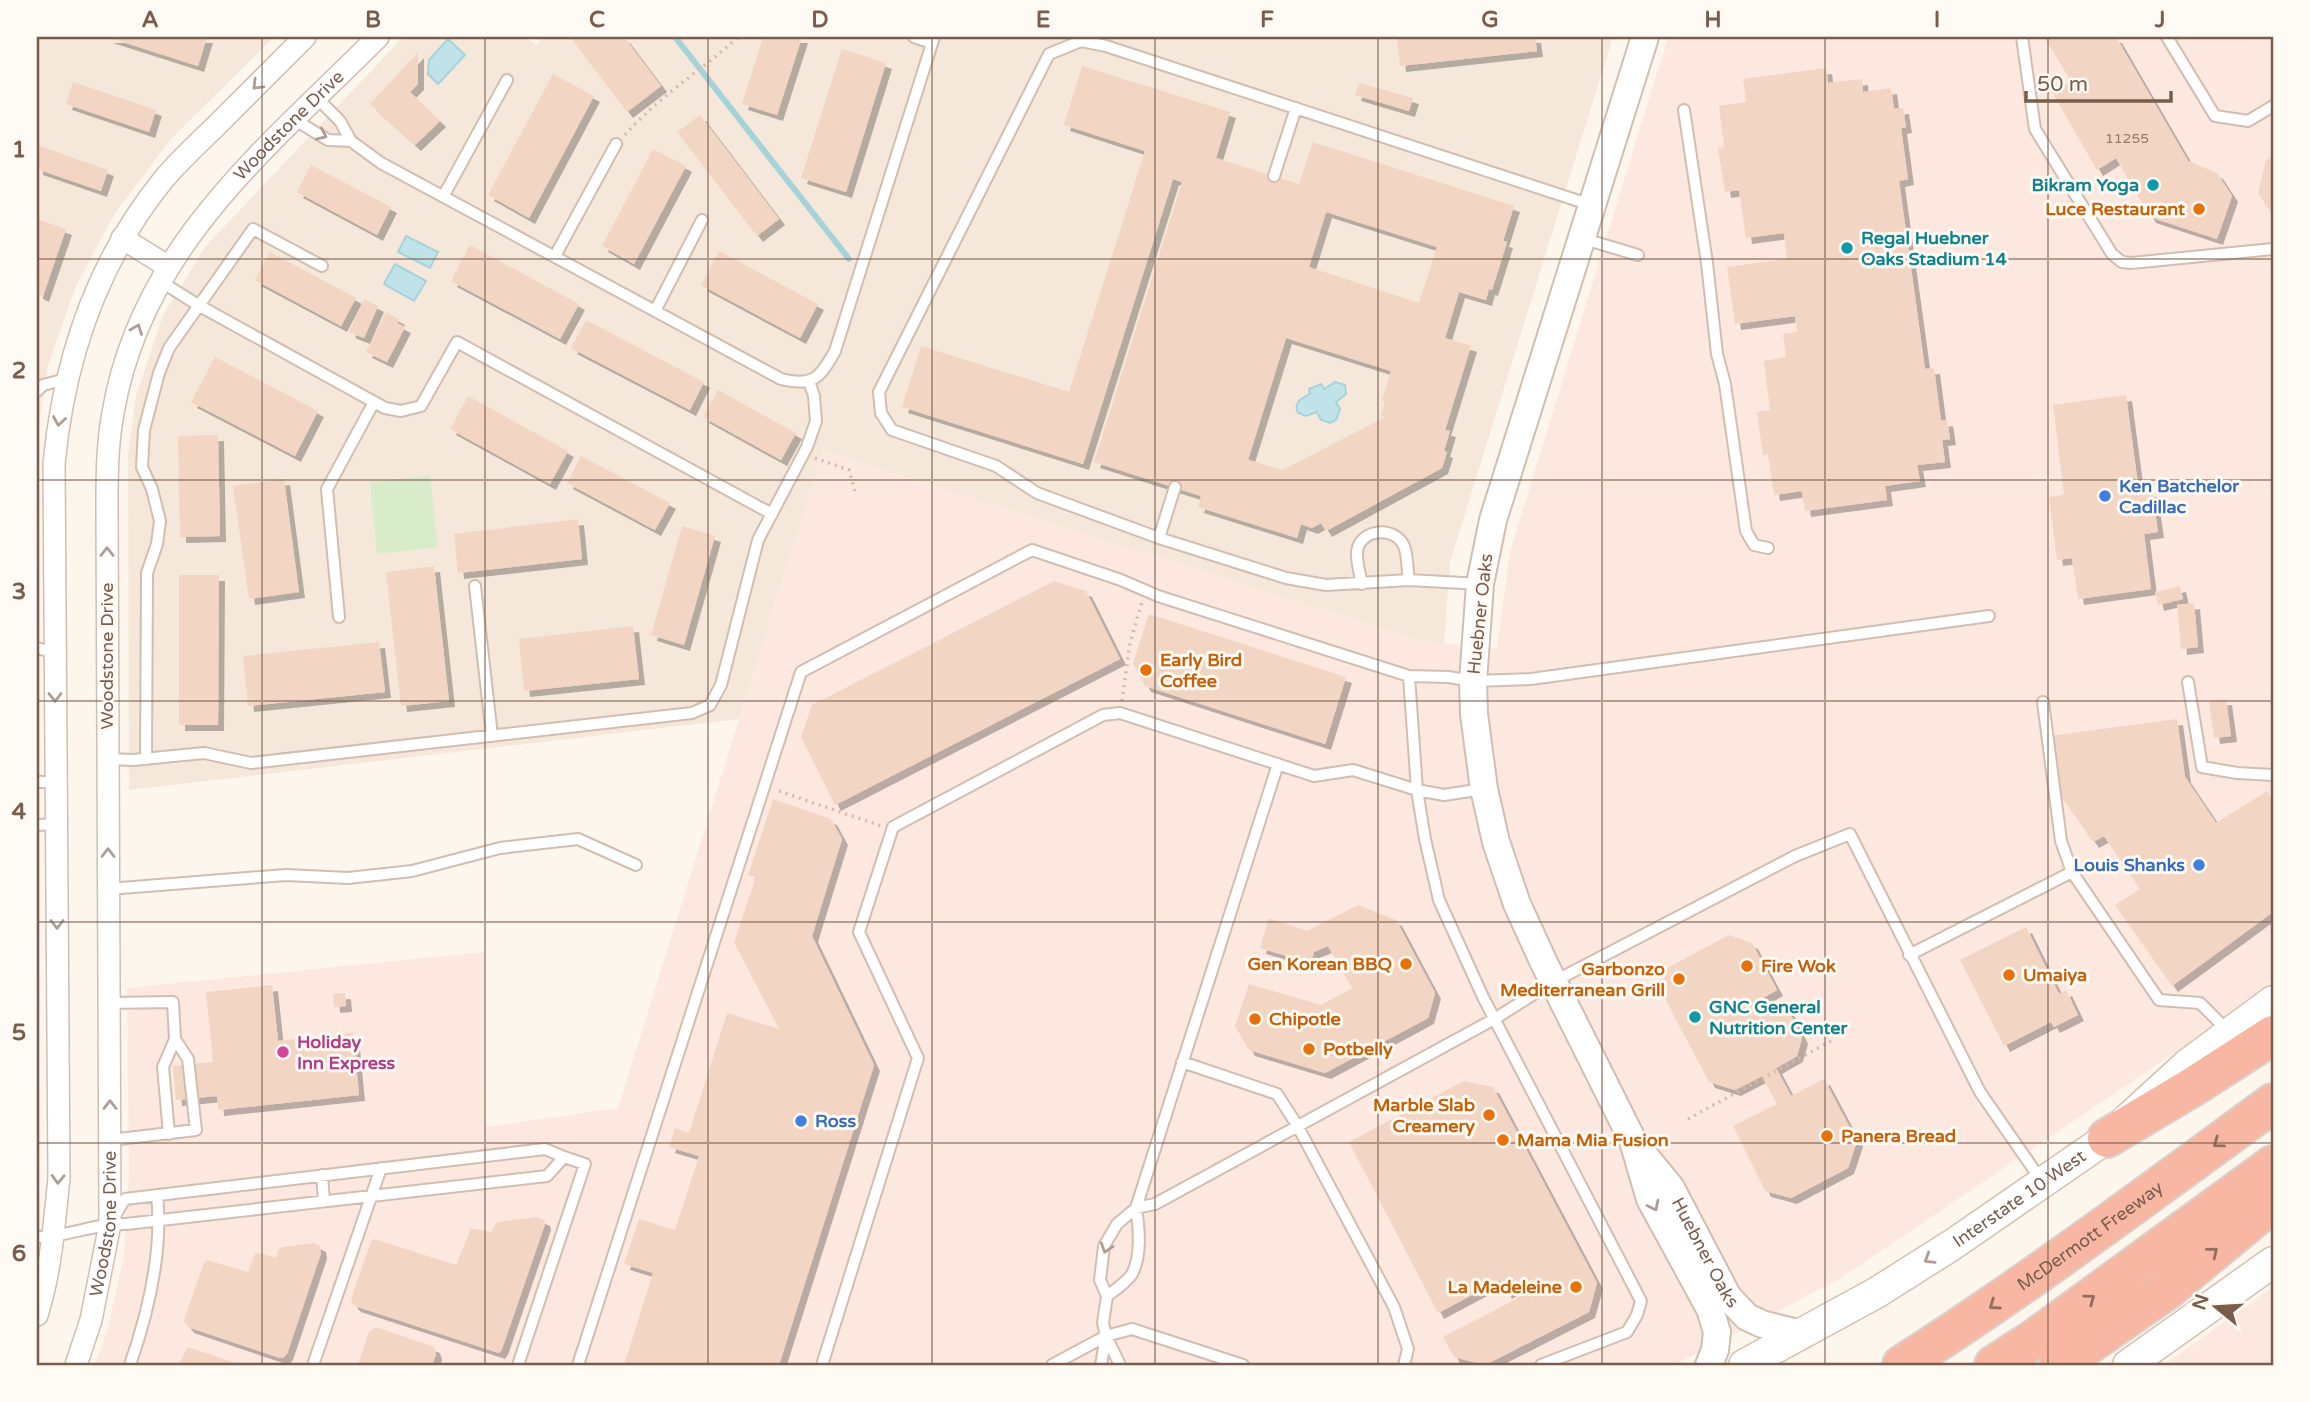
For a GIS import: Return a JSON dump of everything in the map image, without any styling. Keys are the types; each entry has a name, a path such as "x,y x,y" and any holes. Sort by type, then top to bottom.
{"highway":[{"path":"2107,1138 2273,1035"},
{"name":"McDermott Freeway","path":"1902,1365 2053,1264 2273,1103"},
{"path":"1994,1365 2043,1333 2273,1165"},
{"path":"2059,1365 2166,1290 2273,1202"}],"main road":[{"name":"Interstate 10 West","path":"1744,1365 1898,1280 2107,1138 2189,1063 2273,1001"},
{"path":"2128,1365 2273,1262"}],"street":[{"path":"37,1315 45,1291 45,1237 59,1178 46,825 46,650 54,464 66,379 101,278 122,239 164,179 305,37"},
{"name":"Woodstone Drive","path":"76,1365 91,1320 110,1224 108,450 113,412 127,357 144,312 164,273 190,234 230,185 378,37"},
{"name":"Huebner Oaks","path":"1645,37 1493,520 1480,584 1473,681 1474,714 1484,789 1496,842 1517,904 1633,1141 1650,1199 1710,1309 1717,1332 1709,1365"},
{"path":"122,239 164,273"},
{"name":"Huebner Oaks","path":"1633,1141 1671,1188 1728,1297 1747,1317 1801,1335"}],"lane":[{"path":"317,98 340,121 351,141 381,163 781,379 809,381 823,372 835,351 933,40 914,37"},
{"path":"2022,37 2035,129 2112,254 2122,262 2131,263 2273,249"},
{"path":"2167,37 2215,116 2248,121 2273,106"},
{"path":"1480,584 1409,580 1326,585 1286,578 1159,538 1037,493 996,466 892,430 881,413 879,392 1049,54 1081,41 1106,46 1592,205"},
{"path":"444,195 507,79"},
{"path":"1274,176 1296,108"},
{"path":"1684,110 1707,263 1717,354 1725,384 1746,531 1754,545 1768,548"},
{"path":"295,120 328,140 351,141"},
{"path":"555,256 616,144"},
{"path":"655,311 702,220"},
{"path":"146,759 147,573 157,544 160,521 152,489 142,467 144,430 159,373 169,348 253,229 322,266"},
{"path":"1581,238 1638,255"},
{"path":"164,273 198,305 385,408 401,411 421,406 457,342 772,514"},
{"path":"37,391 43,385 66,379"},
{"path":"108,759 204,754 251,763 692,713 710,705 721,685 758,540 803,454 816,421 814,396 809,381"},
{"path":"339,617 327,489 374,402"},
{"path":"1159,538 1175,487"},
{"path":"1362,584 1357,550 1367,536 1383,532 1399,539 1404,546 1409,580"},
{"path":"578,1365 801,672 1032,550 1145,591 1409,676 1473,681 1531,679 1989,616"},
{"path":"475,586 492,736"},
{"path":"1409,676 1424,839 1438,900 1483,997 1641,1301 1637,1315 1627,1332 1541,1365"},
{"path":"2188,682 2202,768 2273,775"},
{"path":"2043,702 2061,841 2072,872 2159,1000 2200,1003 2231,1033"},
{"path":"822,1365 918,1058 859,932 892,830 904,821 1103,715 1120,713 1314,776 1353,770 1444,795 1484,789"},
{"path":"1107,1296 1131,1275 1138,1255 1136,1208 1278,764"},
{"path":"1120,1365 1106,1336 1103,1323 1107,1296 1100,1280 1104,1246 1117,1224 1136,1208 1155,1204 1496,1018 1553,982 1795,856 1850,834 1980,1092 2042,1182"},
{"path":"108,889 286,875 348,878 412,872 500,848 578,839 636,865"},
{"path":"1909,955 2072,872"},
{"path":"109,1003 173,1002 175,1039 163,1067 169,1134"},
{"path":"110,1140 195,1130 188,1059 175,1039"},
{"path":"1182,1062 1277,1094 1297,1125 1394,1307 1408,1349 1404,1365"},
{"path":"110,1224 125,1199 545,1149 585,1164 518,1365"},
{"path":"45,1237 110,1224 547,1176 564,1157"},
{"path":"313,1365 381,1168"},
{"path":"322,1175 324,1200"},
{"path":"130,1365 148,1305 159,1219 157,1195"},
{"path":"1052,1365 1106,1336 1132,1329 1243,1365"},
{"path":"1101,1365 1106,1336"}],"path":[{"path":"616,144 645,111 710,62 738,37"},
{"path":"803,454 849,470 856,495"},
{"path":"1120,713 1130,643 1145,591"},
{"path":"764,786 892,830"},
{"path":"1688,1119 1831,1041"}],"shaded area":[{"path":"37,37 274,37 171,139 115,213 75,288 48,366 37,437"},
{"path":"403,37 525,37 536,45 543,37 1613,37 1450,562 1444,644 1426,642 823,451 739,719 129,790 128,455 136,396 163,315 206,246"},
{"path":"1668,37 2273,37 2273,980 2173,1054 1841,1278 1674,1365 95,1365 108,1328 124,1255 129,1173 127,988 484,952 485,1127 618,1108 823,450 1426,642 1497,648 1510,552"},
{"path":"2273,1287 2273,1365 2164,1365"}],"green space":[{"path":"430,476 438,547 377,554 370,482"}],"water":[{"path":"448,39 465,55 438,84 428,74 429,60"},
{"path":"406,236 438,252 430,268 398,252"},
{"path":"395,264 426,281 414,301 384,284"},
{"path":"1335,382 1345,385 1346,394 1336,402 1340,409 1336,420 1330,423 1321,420 1317,412 1306,416 1298,413 1297,403 1310,394 1309,389 1321,384 1324,389"}],"building":[{"path":"107,37 207,37 198,66"},
{"path":"570,37 624,37 661,86 627,112"},
{"path":"763,37 802,37 777,115 742,104"},
{"path":"1397,37 1535,37 1537,51 1400,66"},
{"path":"2044,37 2116,37 2188,161 2217,173 2232,196 2217,239 2150,217 2116,158 2097,170 2052,92 2071,81"},
{"path":"842,49 886,63 846,192 801,178"},
{"path":"418,52 418,84 410,92 440,121 415,145 370,104"},
{"path":"1082,66 1230,112 1216,158 1299,184 1313,142 1514,206 1503,241 1507,242 1492,290 1489,289 1486,300 1459,292 1445,338 1471,346 1445,430 1450,431 1442,468 1326,531 1321,523 1312,528 1301,524 1297,538 1198,507 1201,496 1094,462 1182,182 1173,179 1083,464 902,407 921,346 1069,392 1145,151 1064,125","holes":["1326,212 1437,247 1419,303 1309,267","1286,338 1391,371 1382,401 1385,402 1381,416 1385,417 1283,470 1248,460"]},
{"name":"Regal Huebner Oaks Stadium 14","path":"1826,68 1828,83 1862,79 1863,92 1891,88 1894,109 1903,108 1906,127 1901,128 1908,179 1899,181 1925,369 1934,368 1941,421 1947,420 1950,439 1942,440 1945,462 1917,465 1920,481 1885,486 1887,500 1805,511 1802,491 1774,495 1768,454 1763,455 1757,412 1770,410 1764,361 1786,357 1783,334 1797,332 1795,316 1735,324 1727,267 1787,259 1784,233 1746,238 1739,190 1725,192 1718,148 1724,147 1719,106 1746,102 1743,79"},
{"path":"553,74 594,96 529,218 488,195"},
{"path":"73,82 156,110 149,132 66,104"},
{"path":"1359,83 1413,98 1409,111 1355,95"},
{"path":"700,115 779,219 757,236 677,132"},
{"path":"37,145 108,170 101,191 37,169"},
{"path":"653,149 686,166 634,264 602,246"},
{"path":"2273,156 2273,216 2258,193 2266,160"},
{"path":"311,165 391,207 377,235 297,192"},
{"path":"37,219 66,229 43,296 37,293"},
{"path":"470,245 579,304 560,339 451,281"},
{"path":"719,251 818,304 800,338 701,285"},
{"path":"270,252 356,298 341,326 255,280"},
{"path":"364,299 378,306 364,338 349,332"},
{"path":"386,312 399,319 397,323 405,327 387,362 366,352"},
{"path":"586,320 704,382 690,410 571,348"},
{"path":"215,357 318,411 295,456 191,402"},
{"path":"718,390 796,433 781,460 703,417"},
{"name":"Ken Batchelor Cadillac","path":"2126,395 2139,492 2152,491 2158,532 2144,534 2151,589 2078,599 2072,558 2057,560 2049,497 2064,495 2053,405"},
{"path":"468,396 568,451 550,484 450,429"},
{"path":"218,435 220,536 180,537 178,436"},
{"path":"581,456 670,503 655,530 567,483"},
{"path":"284,479 299,592 249,599 233,486"},
{"path":"578,519 582,559 458,573 454,534"},
{"path":"682,526 715,536 684,645 651,635"},
{"path":"434,566 449,701 401,706 386,572"},
{"path":"179,575 219,575 218,725 179,725"},
{"path":"1054,581 1086,591 1120,659 835,805 801,737 812,705"},
{"path":"2180,586 2183,599 2158,605 2155,592"},
{"path":"2194,603 2198,647 2181,649 2177,605"},
{"path":"1149,614 1346,677 1325,744 1145,686 1133,663"},
{"path":"633,626 639,679 524,691 519,639"},
{"path":"379,642 385,692 248,706 243,656"},
{"path":"2226,699 2231,736 2214,738 2209,701"},
{"name":"Louis Shanks","path":"2177,719 2185,777 2216,823 2267,791 2273,800 2273,912 2172,986 2115,905 2140,889 2104,836 2093,842 2058,792 2050,736"},
{"path":"773,799 831,819 842,839 812,936 874,1065 779,1365 624,1365 653,1273 624,1264 639,1219 675,1230 699,1156 669,1147 675,1128 689,1133 727,1013 779,1029 734,942 756,877 748,875"},
{"path":"1358,905 1396,920 1435,993 1428,1018 1325,1073 1249,1050 1235,1026 1249,984 1321,1005 1352,988 1328,946 1314,952 1311,963 1260,948 1269,918 1307,931"},
{"name":"Umaiya","path":"2026,927 2059,994 2066,990 2078,1015 2054,1027 2051,1022 2004,1046 1960,960"},
{"path":"1729,935 1752,943 1777,990 1761,999 1770,1016 1787,1007 1802,1038 1797,1056 1776,1068 1791,1096 1824,1079 1857,1141 1848,1168 1791,1198 1765,1191 1733,1126 1777,1104 1762,1076 1735,1090 1709,1082 1661,991 1667,968"},
{"name":"Holiday Inn Express","path":"272,985 278,1041 353,1033 359,1095 218,1110 217,1096 176,1100 173,1066 213,1062 206,992"},
{"path":"345,993 346,1006 334,1007 333,994"},
{"path":"1464,1081 1493,1087 1597,1283 1589,1312 1485,1365 1454,1357 1443,1337 1518,1298 1513,1289 1506,1293 1500,1280 1438,1313 1349,1142"},
{"path":"537,1217 544,1220 545,1224 499,1353 352,1303 351,1299 374,1239 456,1265 471,1228 491,1232 497,1222"},
{"path":"314,1243 320,1246 321,1253 284,1357 280,1358 188,1327 185,1323 207,1260 248,1272 255,1254 276,1258 278,1250 283,1247"},
{"path":"376,1327 434,1347 436,1354 432,1365 358,1365 369,1332"},
{"path":"187,1348 191,1348 242,1365 179,1365"}],"waterway":[{"path":"675,37 849,259"}],"place":[{"name":"Bikram Yoga","path":"2153,185"},
{"name":"Luce Restaurant","path":"2199,209"},
{"name":"Regal Huebner Oaks Stadium 14","path":"1847,248"},
{"name":"Ken Batchelor Cadillac","path":"2105,496"},
{"name":"Early Bird Coffee","path":"1146,670"},
{"name":"Louis Shanks","path":"2199,865"},
{"name":"Gen Korean BBQ","path":"1406,964"},
{"name":"Fire Wok","path":"1747,966"},
{"name":"Umaiya","path":"2009,975"},
{"name":"Garbonzo Mediterranean Grill","path":"1679,979"},
{"name":"GNC General Nutrition Center","path":"1695,1017"},
{"name":"Chipotle","path":"1255,1019"},
{"name":"Potbelly","path":"1309,1049"},
{"name":"Holiday Inn Express","path":"283,1052"},
{"name":"Marble Slab Creamery","path":"1489,1115"},
{"name":"Ross","path":"801,1121"},
{"name":"Panera Bread","path":"1827,1136"},
{"name":"Mama Mia Fusion","path":"1503,1140"},
{"name":"La Madeleine","path":"1576,1287"}]}
